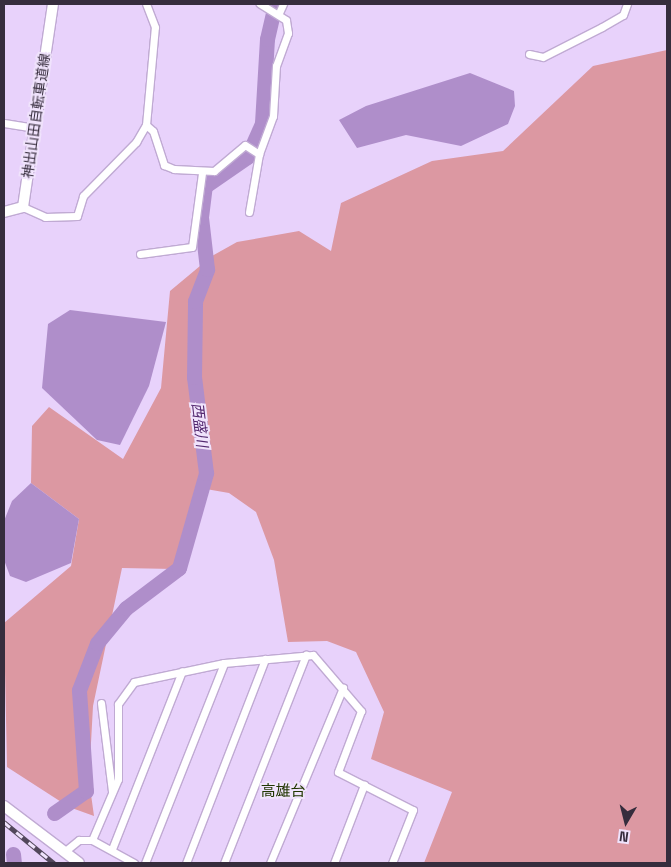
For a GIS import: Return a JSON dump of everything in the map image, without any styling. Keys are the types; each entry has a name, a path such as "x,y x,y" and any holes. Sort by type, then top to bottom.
{"main road":[{"name":"神出山田自転車道線","path":"23,207 52,4"},
{"path":"4,212 23,207"},
{"path":"4,806 79,863"}],"street":[{"path":"23,207 45,218 77,216 84,196 136,142 146,125 155,27 146,4"},
{"path":"249,212 259,154 273,116 276,66 288,34 279,13 263,4"},
{"path":"279,13 282,4"},
{"path":"529,54 543,57 602,27 623,15 627,4"},
{"path":"4,123 34,128"},
{"path":"146,125 153,131 164,165 202,173 214,171 245,145 259,154"},
{"path":"140,254 192,247 202,173"},
{"path":"92,840 118,779 118,704 126,690 134,682 224,663 313,654 361,711 338,772 413,810 392,863"},
{"path":"224,863 306,655"},
{"path":"186,863 265,659"},
{"path":"145,863 224,663"},
{"path":"112,849 182,671"},
{"path":"270,863 343,688"},
{"path":"101,703 112,791"},
{"path":"334,863 364,785"},
{"path":"64,852 79,840 92,840 112,849 134,863"}],"shaded area":[{"path":"667,50 667,863 424,863 452,792 371,759 384,712 356,652 327,641 288,642 274,560 256,512 229,493 206,489 174,569 122,568 93,706 89,780 94,816 69,807 7,767 4,623 71,566 79,519 31,483 32,426 49,407 123,459 161,388 170,291 212,256 237,242 299,231 331,251 341,203 432,161 503,151 593,66"},
{"path":"470,73 514,91 515,106 508,124 461,146 406,135 357,148 339,120 366,106"},
{"path":"70,310 166,322 149,386 120,445 97,440 42,388 48,324"},
{"path":"31,483 79,519 71,563 26,582 10,576 4,560 4,521 12,501"}],"waterway":[{"name":"西盛川","path":"54,813 86,791 79,690 97,643 126,608 179,568 206,473 194,377 195,301 207,269 201,217 205,186 247,157 262,123 267,39 275,4"},
{"name":"西盛川","path":"13,854 14,863"}],"railway":[{"path":"4,822 54,863"}],"district":[{"name":"高雄台","path":"283,791"}]}
